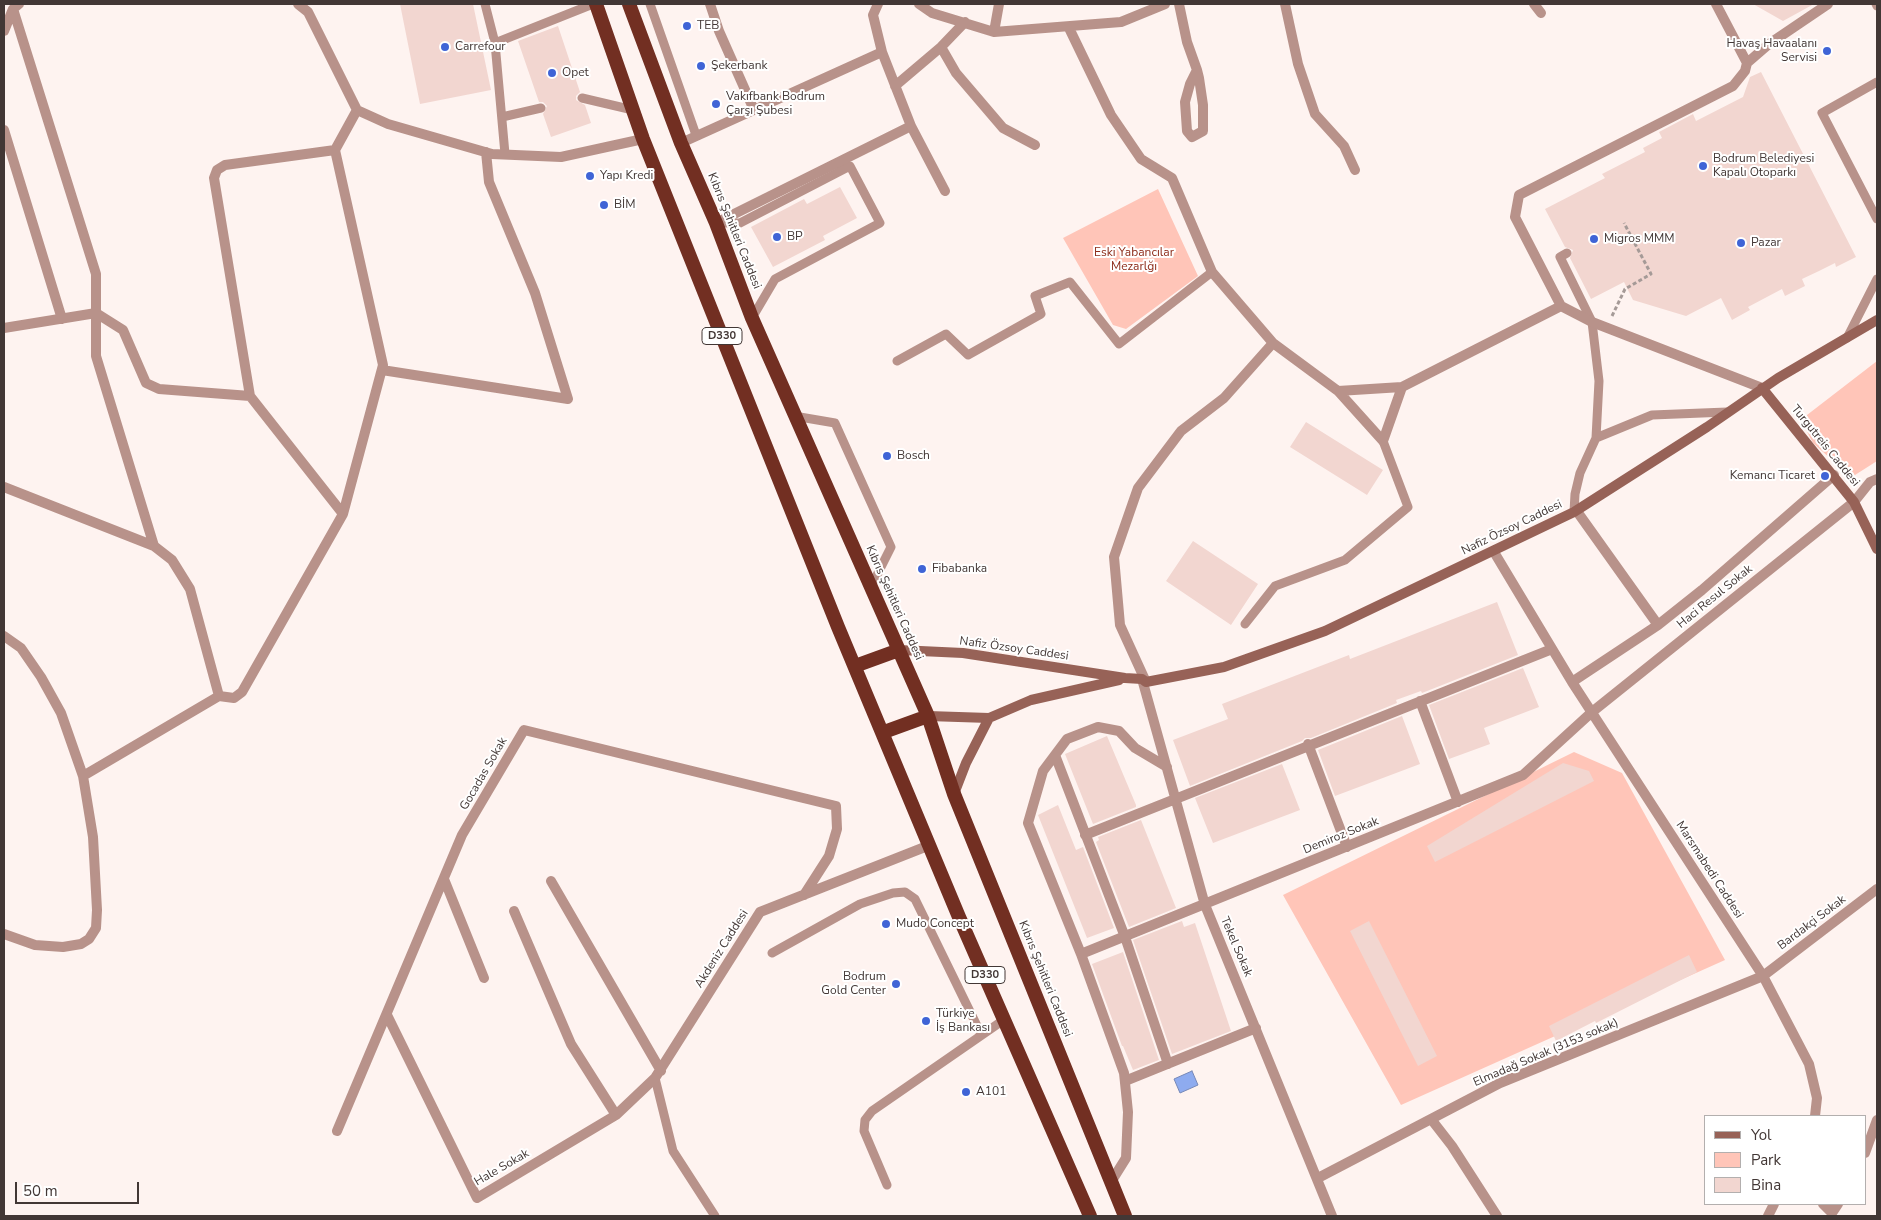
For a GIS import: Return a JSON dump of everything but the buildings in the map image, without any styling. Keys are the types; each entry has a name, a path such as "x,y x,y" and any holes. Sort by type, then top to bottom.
{"highway":[{"name":"D330","path":"594,4 643,139 855,666 1090,1216"},
{"name":"Kıbrıs Şehitleri Caddesi","path":"629,4 681,144 716,223 752,318 928,716 954,794 1125,1216"},
{"path":"855,666 899,650"},
{"path":"884,732 928,716"}],"main road":[{"name":"Nafiz Özsoy Caddesi","path":"899,650 963,653 1144,681 1224,667 1325,631 1494,552 1575,511 1762,388 1877,320"},
{"name":"Turgutreis Caddesi","path":"1762,388 1854,502 1877,550"},
{"name":"Nafiz Özsoy Caddesi","path":"928,716 989,718 1031,700 1125,678"},
{"path":"954,794 966,763 989,718"}],"street":[{"path":"298,4 308,12 357,110 388,124 486,152 505,154 560,157 643,139"},
{"path":"710,4 719,31 754,110"},
{"path":"878,4 873,15 882,52 911,126 945,191"},
{"path":"919,4 932,13 994,32 1069,28 1121,22 1165,4"},
{"path":"994,32 998,4"},
{"path":"1179,4 1197,70 1205,122 1203,131 1192,137 1187,131 1185,102 1190,84 1197,70"},
{"path":"1286,4 1298,64 1315,114 1344,146 1355,170"},
{"path":"1534,4 1541,13"},
{"path":"1716,4 1747,63"},
{"path":"1762,388 1606,328 1562,306 1515,217 1519,195 1733,86 1745,71 1747,63 1769,44 1828,4"},
{"path":"4,30 16,6"},
{"path":"16,6 96,274 96,356 154,546"},
{"path":"896,86 942,48 965,22"},
{"path":"1069,28 1111,114 1141,159 1172,178 1212,272 1273,343 1338,391 1383,441 1402,387"},
{"path":"942,48 956,72 1003,128 1035,145"},
{"path":"681,144 696,135 882,52"},
{"path":"83,776 219,696 234,698 242,692 343,514 383,365 335,150 357,110"},
{"path":"716,223 911,126"},
{"path":"4,130 62,319"},
{"path":"335,150 225,165 217,170 214,178 250,396 343,514"},
{"path":"382,370 568,399 535,293 489,182 486,152"},
{"path":"1338,391 1402,387 1562,306"},
{"path":"4,328 96,313 123,330 146,383 159,389 250,396"},
{"name":"Tekel Sokak","path":"1273,343 1224,398 1181,431 1138,488 1114,557 1120,625 1144,681 1205,905 1332,1216"},
{"path":"1572,682 1658,624 1702,590 1834,475"},
{"name":"Haci Resul Sokak","path":"1592,712 1854,502 1870,482 1877,478"},
{"path":"4,486 154,546 172,560 190,590 219,696"},
{"path":"1575,511 1658,624"},
{"name":"Marsmabedi Caddesi","path":"1494,552 1572,682 1763,976 1809,1064 1817,1098 1815,1115"},
{"path":"4,636 21,648 42,677 61,713 83,776 93,837 97,910 96,928 89,939 81,944 63,947 35,945 4,934"},
{"path":"1085,835 1308,744 1552,649"},
{"path":"1420,701 1458,802"},
{"name":"Demiroz Sokak","path":"1081,954 1523,775 1592,712"},
{"path":"1111,1182 1126,1158 1128,1112 1124,1073 1081,954 1028,823 1043,771 1067,739 1098,727 1119,731 1135,748 1167,767"},
{"name":"Gocadas Sokak","path":"337,1131 462,835 524,730 836,806 836,829 829,856 804,895"},
{"path":"1308,744 1347,847"},
{"path":"1055,755 1125,937 1168,1064"},
{"name":"Akdeniz Caddesi","path":"658,1074 760,912 930,844"},
{"path":"444,879 484,978"},
{"path":"551,881 658,1074"},
{"name":"Bardakçi Sokak","path":"1763,976 1877,890"},
{"path":"514,911 571,1044 616,1116"},
{"name":"Elmadağ Sokak (3153 sokak)","path":"1318,1178 1500,1083 1763,976"},
{"name":"Hale Sokak","path":"386,1015 477,1198 616,1116 658,1074"},
{"path":"1124,1081 1256,1028"},
{"path":"1430,1120 1452,1146 1497,1216"},
{"path":"1866,1150 1877,1120"},
{"path":"1824,1205 1832,1213 1837,1205"}],"lane":[{"path":"485,4 495,42 505,154"},
{"path":"495,42 594,4"},
{"path":"650,4 696,135"},
{"path":"1877,82 1822,113 1877,219"},
{"path":"582,98 633,110"},
{"path":"502,117 541,108"},
{"path":"716,223 740,223 850,166 880,223 775,279 752,318"},
{"path":"1567,253 1560,257 1592,322 1599,381 1596,438 1580,473 1575,494 1575,511"},
{"path":"897,361 946,334 968,355 1041,314 1035,296 1070,282 1119,344 1212,272"},
{"path":"1847,338 1877,279"},
{"path":"1596,438 1652,415 1727,412"},
{"path":"794,416 835,422 891,547 871,587"},
{"path":"1245,624 1275,586 1345,560 1408,507 1383,441"},
{"path":"772,953 860,904 893,893 905,892 915,899 981,1034"},
{"path":"887,1185 864,1131 864,1120 872,1111 981,1034 1005,1020"},
{"path":"658,1074 673,1151 715,1216"}],"path":[{"path":"1606,328 1626,289 1651,274 1624,223"}],"green space":[{"name":"Eski Yabancılar Mezarlğı","path":"1158,189 1198,276 1126,329 1113,325 1063,238"},
{"path":"1877,361 1877,461 1855,475 1841,468 1813,443 1804,426 1807,415"},
{"path":"1574,752 1622,773 1725,960 1401,1105 1283,895"}],"water":[{"path":"1192,1071 1198,1085 1180,1093 1174,1079"}],"place":[{"name":"TEB","path":"687,26"},
{"name":"Carrefour","path":"445,47"},
{"name":"Havaş Havaalanı Servisi","path":"1827,51"},
{"name":"Şekerbank","path":"701,66"},
{"name":"Opet","path":"552,73"},
{"name":"Vakıfbank Bodrum Çarşı Şubesi","path":"716,104"},
{"name":"Bodrum Belediyesi Kapalı Otoparkı","path":"1703,166"},
{"name":"Yapı Kredi","path":"590,176"},
{"name":"BİM","path":"604,205"},
{"name":"BP","path":"777,237"},
{"name":"Migros MMM","path":"1594,239"},
{"name":"Pazar","path":"1741,243"},
{"name":"Bosch","path":"887,456"},
{"name":"Kemancı Ticaret","path":"1825,476"},
{"name":"Fibabanka","path":"922,569"},
{"name":"Mudo Concept","path":"886,924"},
{"name":"Bodrum Gold Center","path":"896,984"},
{"name":"Türkiye İş Bankası","path":"926,1021"},
{"name":"A101","path":"966,1092"}]}
